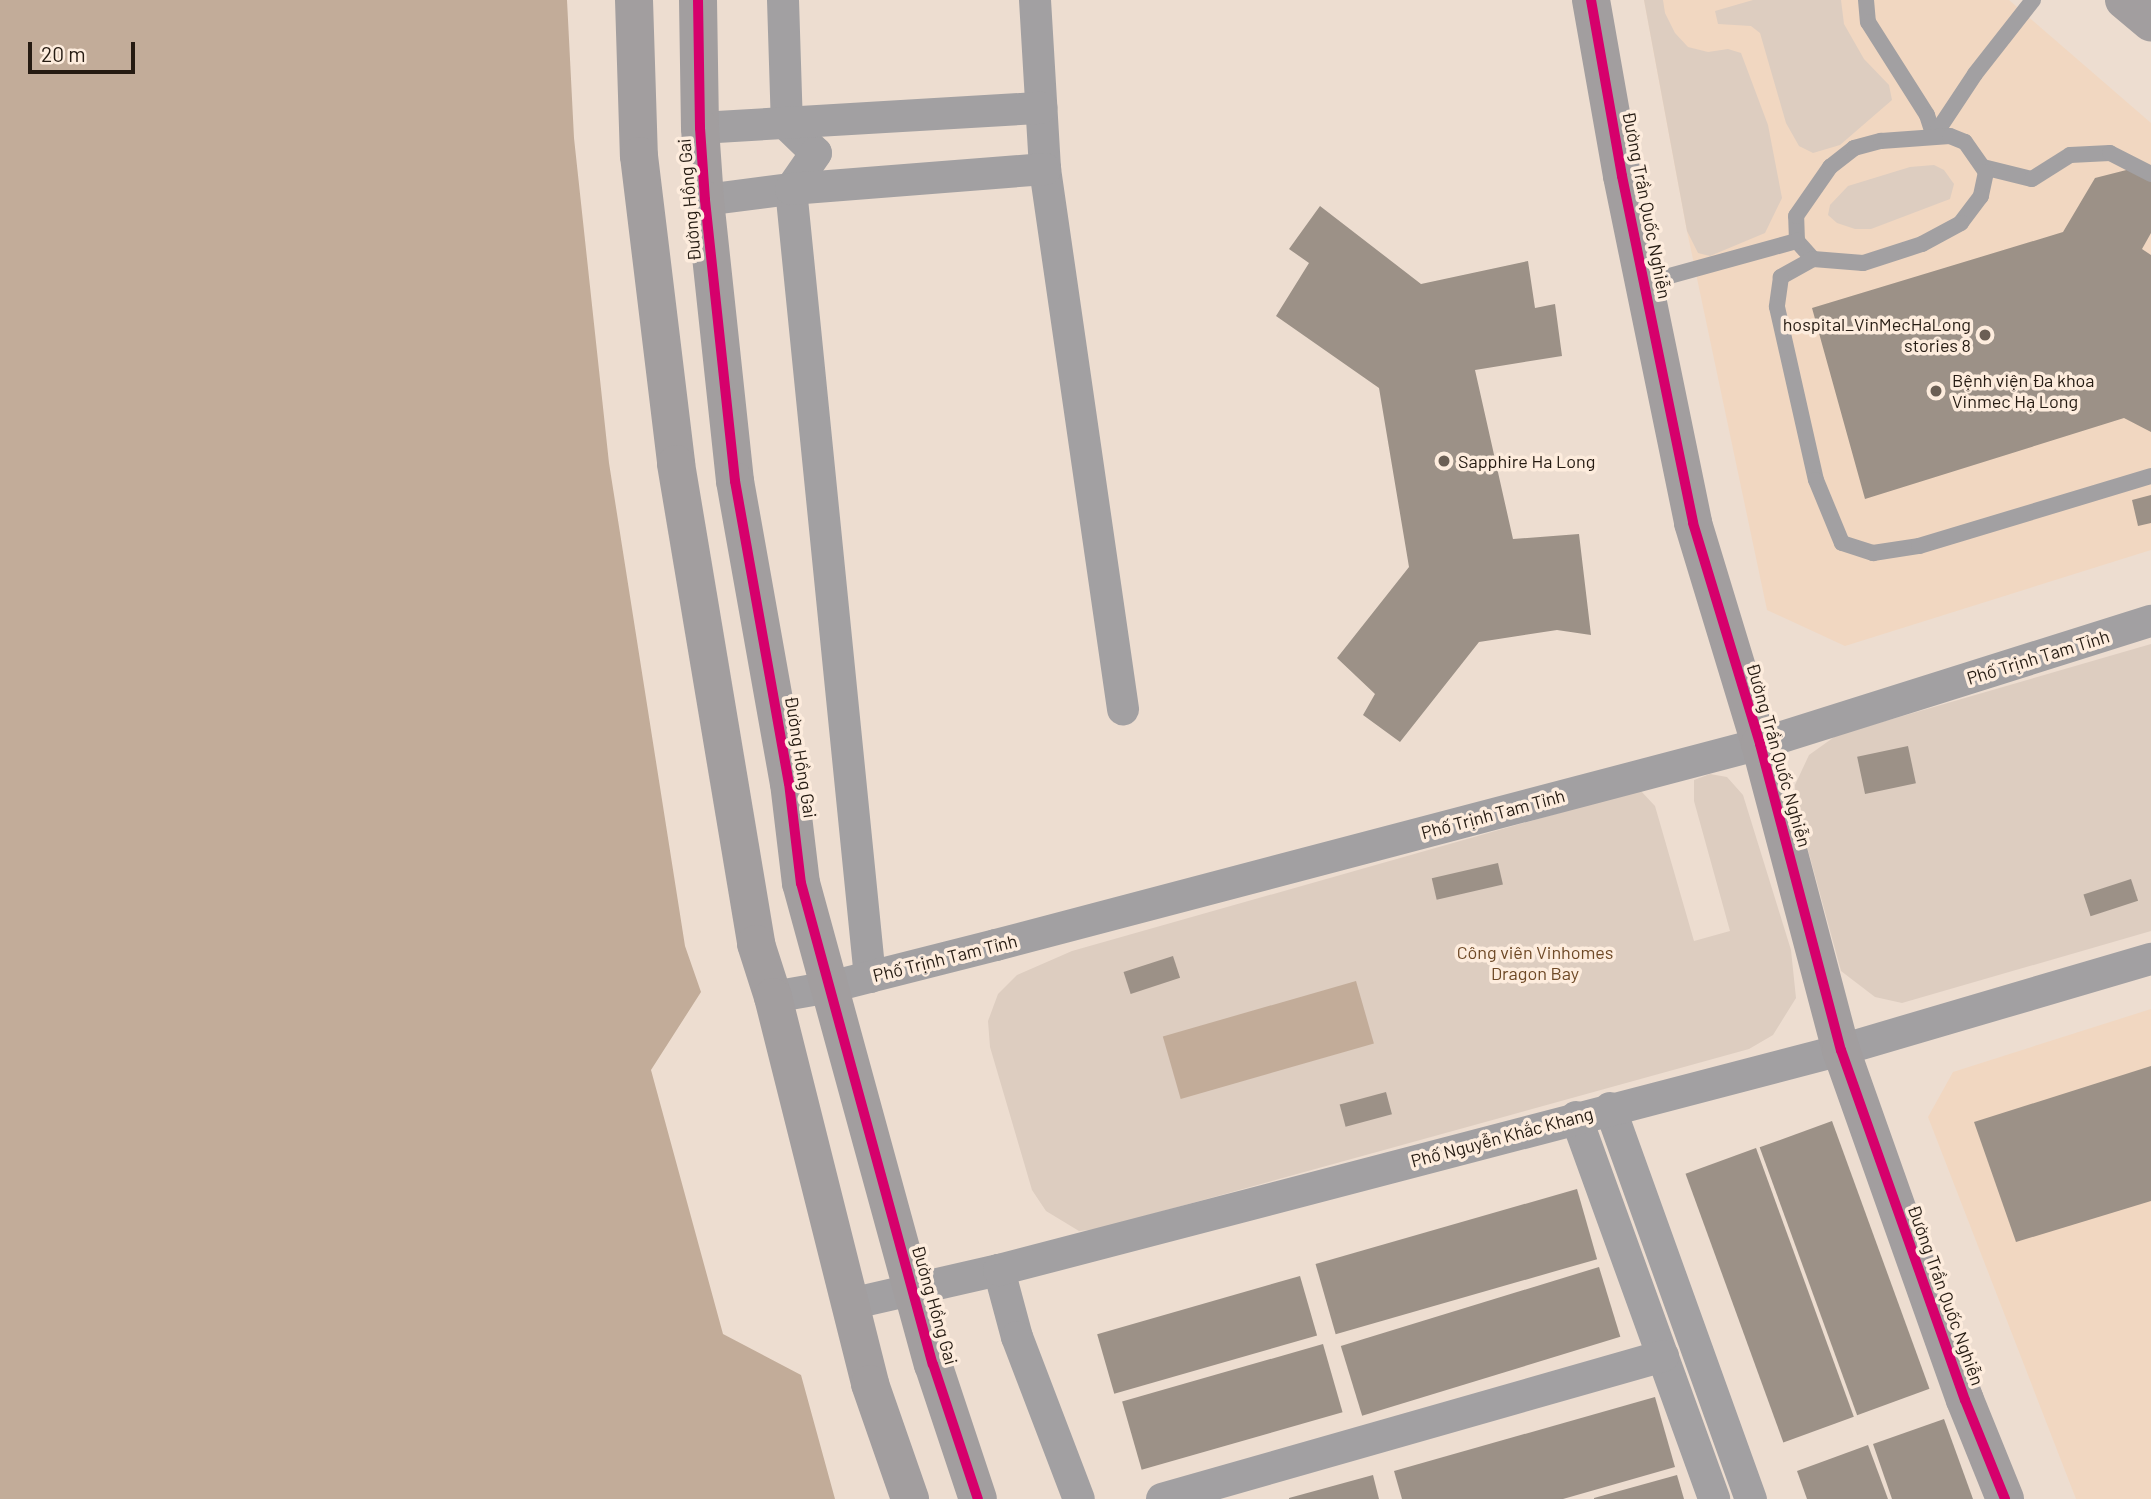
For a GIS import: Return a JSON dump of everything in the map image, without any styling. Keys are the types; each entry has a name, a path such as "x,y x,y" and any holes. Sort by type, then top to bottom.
{"street":[{"path":"634,0 639,156 676,464 756,944 773,997 870,1384 911,1499"},
{"name":"Đường Hồng Gai","path":"698,0 700,128 705,200 735,481 789,783 801,883 912,1291 978,1499"},
{"path":"783,0 787,125 816,153 791,189 870,976"},
{"path":"1035,0 1045,169 1123,709"},
{"name":"Đường Trần Quốc Nghiễn","path":"1591,0 1644,283 1693,523 1760,744 1841,1050 1965,1400 2005,1499"},
{"path":"2123,0 2151,23"},
{"path":"700,128 1041,108"},
{"path":"705,200 791,189 1045,169"},
{"name":"Phố Trịnh Tam Tỉnh","path":"830,987 1760,744 2151,621"},
{"name":"Phố Nguyễn Khắc Khang","path":"850,1304 999,1270 1576,1117 1841,1050 2151,959"},
{"path":"773,997 830,987"},
{"path":"1611,1108 1751,1499"},
{"path":"1576,1117 1714,1499"},
{"path":"999,1270 1017,1337 1079,1499"},
{"path":"1162,1499 1663,1356"}],"lane":[{"path":"1866,0 1868,22 1927,115 1934,136"},
{"path":"1934,136 1975,74 2032,0"},
{"path":"1813,259 1797,241 1796,216 1830,167 1854,148 1881,141 1950,136 1965,142 1986,172 1981,196 1961,223 1922,244 1863,263 1813,259 1781,277 1777,307 1816,481 1842,543 1873,553 1919,546 2151,476"},
{"path":"1983,167 2032,179 2070,155 2110,153 2151,174"},
{"path":"1644,283 1797,241"}],"shaded area":[{"path":"0,0 567,0 574,138 609,463 685,946 701,992 651,1070 723,1334 801,1375 835,1499 0,1499"},
{"name":"Bệnh viện Đa khoa Vinmec Hạ Long","path":"1644,0 2009,0 2151,123 2151,550 1845,646 1767,610 1687,231"},
{"path":"1356,981 1374,1043 1181,1099 1163,1036"},
{"path":"2151,1009 2151,1499 2076,1499 1928,1117 1953,1072"}],"green space":[{"path":"1644,0 1663,0 1665,13 1675,33 1688,47 1708,52 1728,49 1741,53 1768,125 1782,198 1765,233 1710,256 1698,253 1687,231"},
{"path":"1753,0 1841,0 1844,24 1864,59 1889,85 1892,100 1840,145 1813,153 1799,146 1786,123 1760,33 1751,26 1718,24 1715,11"},
{"path":"1934,165 1944,170 1954,184 1950,199 1871,229 1855,229 1837,223 1828,215 1830,205 1848,186 1910,167"},
{"path":"2151,644 2151,931 1902,1003 1875,997 1841,971 1796,806 1795,785 1809,755 1837,735"},
{"name":"Công viên Vinhomes Dragon Bay","path":"1710,774 1727,777 1743,795 1791,950 1796,998 1773,1035 1749,1049 1098,1229 1079,1231 1046,1211 1032,1190 990,1047 988,1021 998,994 1017,975 1072,951 1640,790 1655,806 1694,941 1730,931 1694,801 1694,780"}],"building":[{"name":"hospital_VinMecHaLong stories 8","path":"2146,165 2151,179 2151,233 2142,249 2151,255 2151,432 2124,418 1865,499 1812,308 2063,232 2095,178"},
{"name":"Sapphire Ha Long","path":"1320,206 1421,284 1528,261 1535,308 1555,304 1562,356 1475,370 1513,539 1579,534 1591,635 1557,630 1479,642 1400,742 1363,715 1375,694 1337,658 1409,567 1379,388 1276,316 1309,263 1289,249"},
{"path":"2151,495 2151,523 2138,526 2132,500"},
{"path":"1908,746 1916,783 1865,794 1857,757"},
{"path":"1498,863 1503,884 1437,900 1432,878"},
{"path":"2131,879 2138,901 2091,916 2083,894"},
{"path":"1173,956 1180,978 1131,994 1124,972"},
{"path":"2151,1066 2151,1201 2016,1242 1974,1122"},
{"path":"1386,1092 1392,1114 1346,1127 1340,1104"},
{"path":"1832,1121 1929,1389 1857,1415 1760,1147"},
{"path":"1756,1148 1854,1417 1783,1442 1686,1174"},
{"path":"1577,1189 1597,1259 1336,1334 1316,1264"},
{"path":"1599,1267 1620,1337 1362,1416 1341,1346"},
{"path":"1300,1276 1317,1336 1114,1394 1097,1334"},
{"path":"1323,1344 1343,1412 1142,1470 1122,1402"},
{"path":"1655,1397 1675,1467 1563,1499 1402,1499 1394,1471"},
{"path":"1944,1419 1973,1499 1892,1499 1873,1444"},
{"path":"1868,1445 1888,1499 1807,1499 1797,1471"},
{"path":"1373,1475 1379,1499 1289,1499 1289,1498"},
{"path":"1677,1475 1684,1499 1594,1499 1594,1498"}],"cycle path":[{"path":"698,0 700,128 705,200 735,481 789,783 801,883 933,1364 978,1499"},
{"path":"1591,0 1622,176 1693,523 1760,744 1841,1050 1965,1400 2005,1499"}],"place":[{"name":"hospital_VinMecHaLong stories 8","path":"1985,335"},
{"name":"Bệnh viện Đa khoa Vinmec Hạ Long","path":"1936,391"},
{"name":"Sapphire Ha Long","path":"1444,461"}]}
